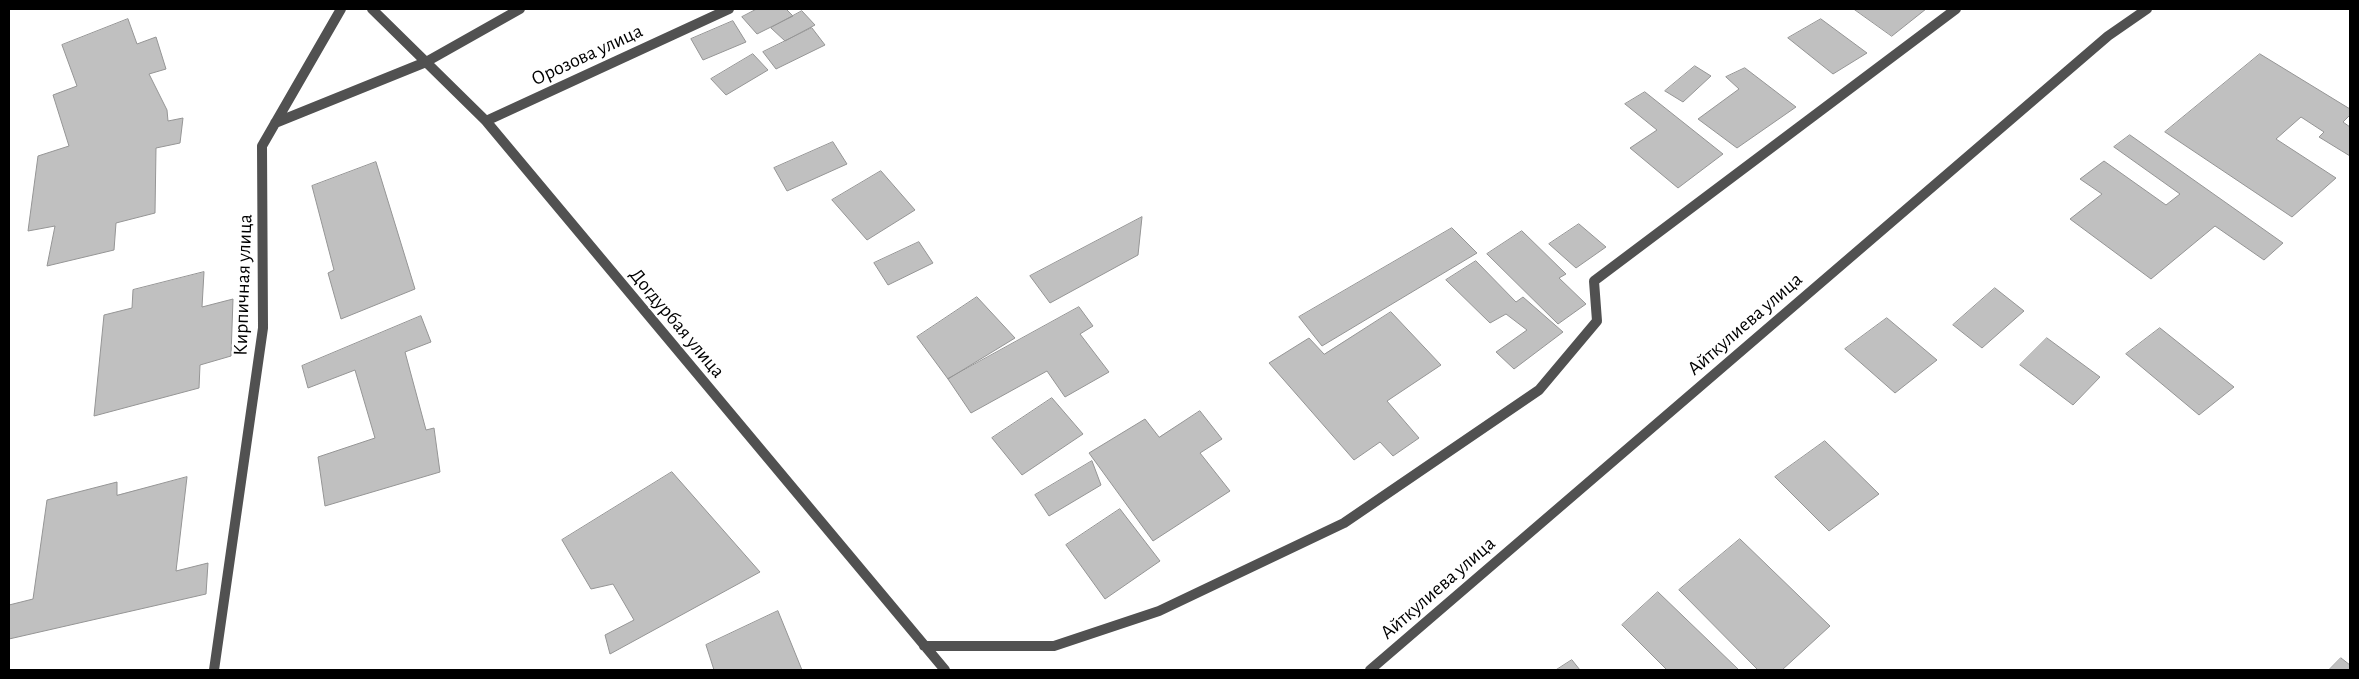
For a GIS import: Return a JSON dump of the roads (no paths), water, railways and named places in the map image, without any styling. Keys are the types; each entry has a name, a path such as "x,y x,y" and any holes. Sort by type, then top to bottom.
{"street":[{"name":"Кирпичная улица","path":"214,670 263,328 262,146 341,9"},
{"name":"Догдурбая улица","path":"372,9 486,121 945,670"},
{"path":"276,123 426,62 520,9"},
{"name":"Орозова улица","path":"486,121 730,9"},
{"path":"924,646 1054,646 1159,611 1344,523 1539,390 1597,321 1594,281 1956,9"},
{"name":"Айткулиева улица","path":"1370,670 2108,36 2147,9"}]}
